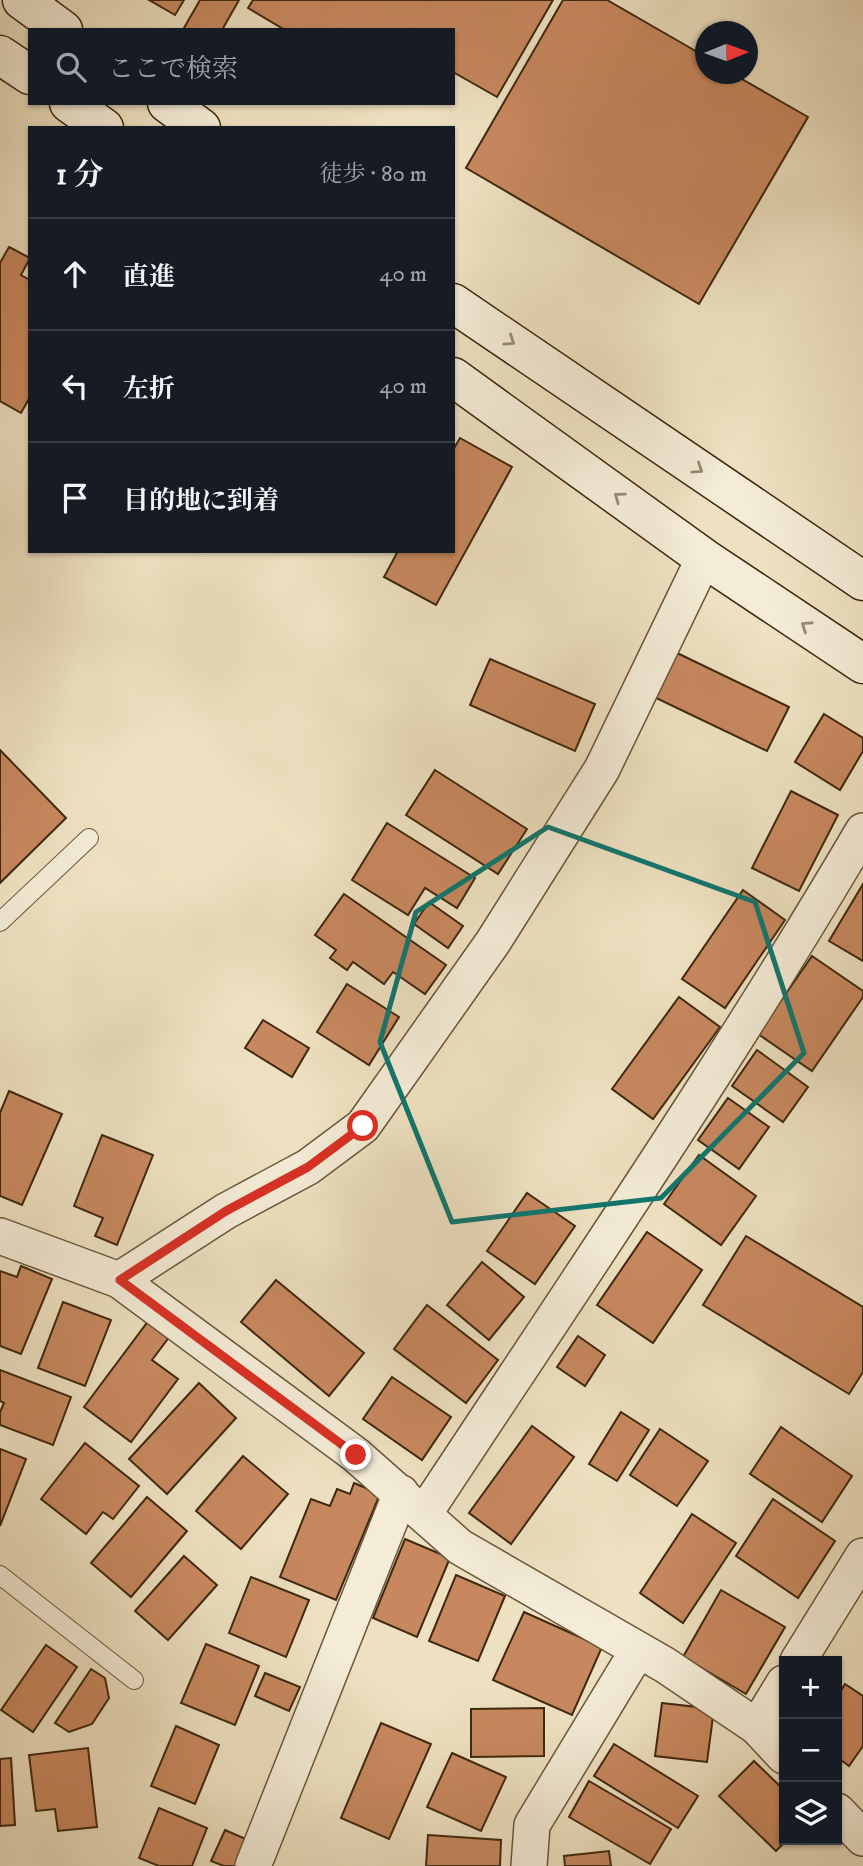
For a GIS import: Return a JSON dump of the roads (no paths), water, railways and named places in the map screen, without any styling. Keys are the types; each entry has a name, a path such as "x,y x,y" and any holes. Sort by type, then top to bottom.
{"street":[{"path":"22,0 60,28"},
{"path":"0,55 28,74"},
{"path":"72,105 101,126"},
{"path":"170,105 198,126"},
{"path":"455,304 863,581"},
{"path":"455,378 704,558 863,664"},
{"path":"120,1280 226,1211 308,1167 363,1126 493,942 602,769 704,558"},
{"path":"253,1866 412,1504 673,1137 807,926 863,831"},
{"path":"0,1236 120,1280 356,1455 460,1547 638,1650 757,1727 779,1751"},
{"path":"800,1656 863,1556"},
{"path":"529,1866 532,1825 638,1650"},
{"path":"757,1727 779,1691"},
{"path":"842,1816 863,1838"}],"lane":[{"path":"0,922 89,838"},
{"path":"0,1575 134,1680"}]}
